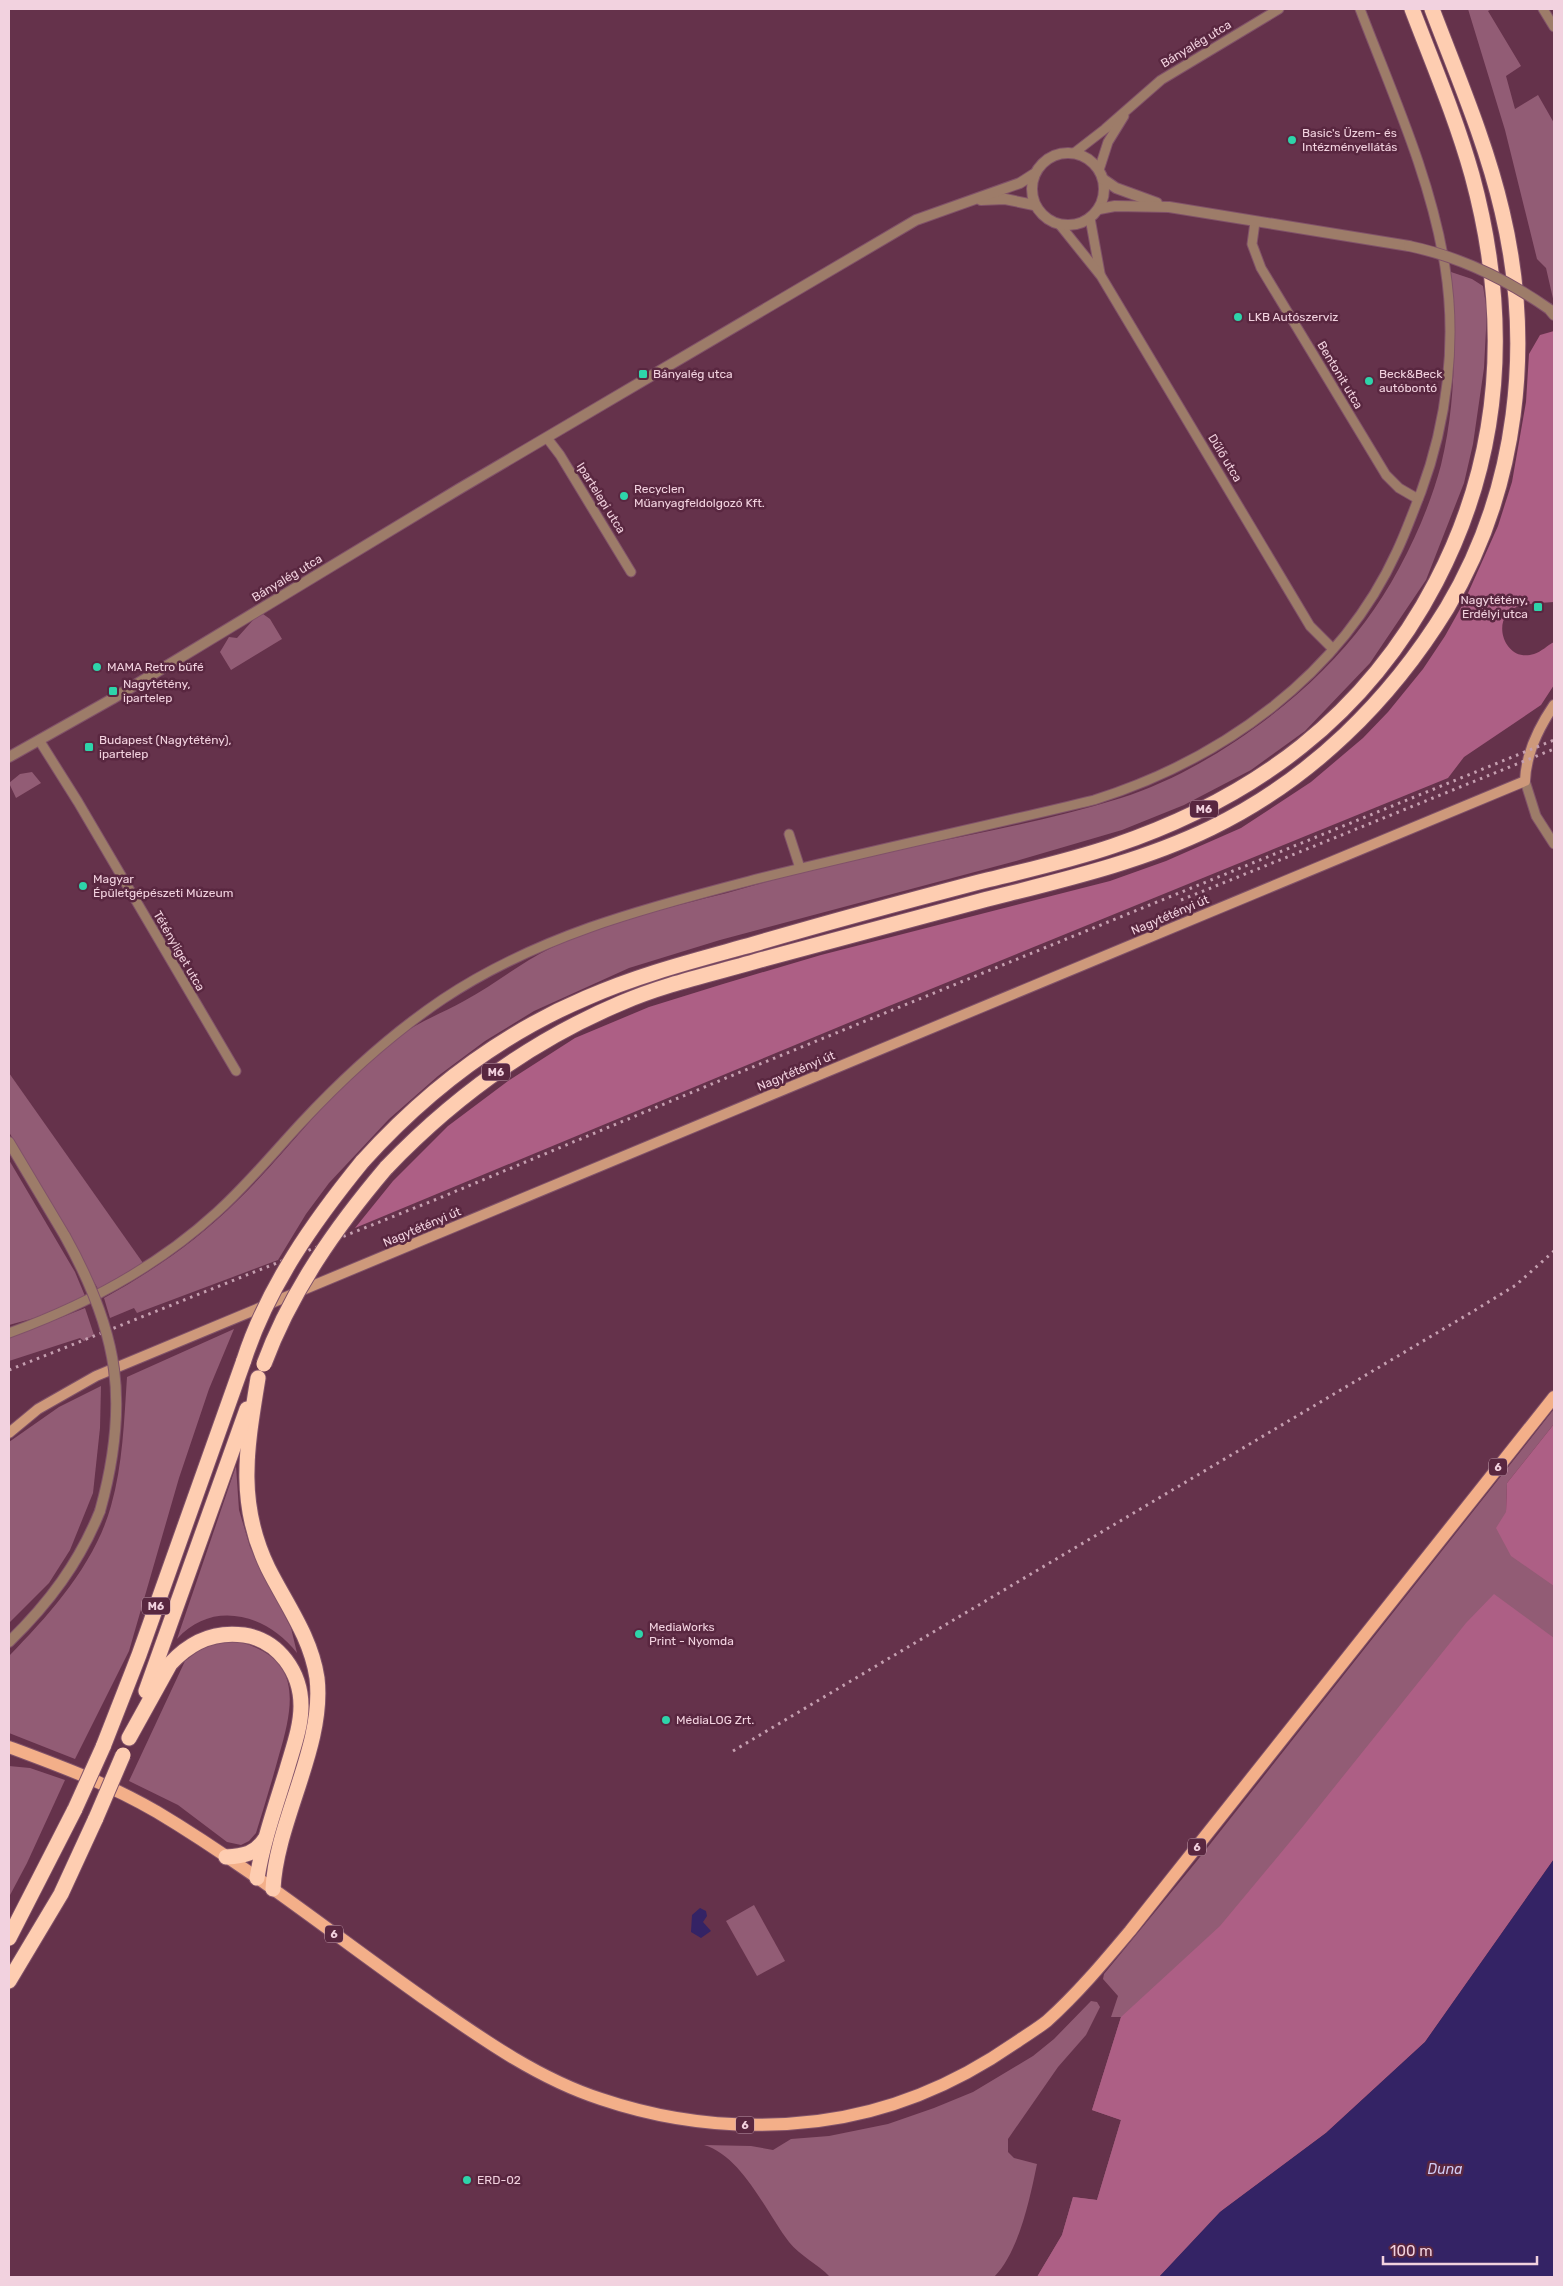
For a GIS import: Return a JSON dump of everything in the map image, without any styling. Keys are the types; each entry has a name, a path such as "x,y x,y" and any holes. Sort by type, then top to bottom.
{"highway":[{"name":"M6","path":"9,1938 37,1885 103,1747 139,1655 261,1315 273,1291 319,1217 362,1162 403,1119 446,1081 519,1031 574,1003 619,984 877,909 1067,859 1142,836 1204,809 1252,782 1305,744 1353,700 1374,677 1409,629 1440,574 1472,499 1487,444 1493,399 1496,352 1496,313 1482,214 1456,127 1412,9"},
{"name":"M6","path":"9,1980 61,1894 96,1818 129,1738 261,1371 283,1318 326,1245 357,1202 386,1168 437,1116 498,1070 543,1041 615,1006 696,978 883,926 1073,877 1147,854 1210,828 1263,799 1318,759 1368,712 1428,639 1461,584 1472,561 1486,527 1504,472 1517,384 1518,315 1512,259 1502,210 1475,122 1432,9"},
{"path":"261,1371 246,1454 251,1517 267,1566 306,1638 314,1667 317,1689 314,1725 277,1857 273,1889"},
{"path":"129,1738 165,1672 180,1653 193,1644 219,1635 235,1634 257,1639 275,1649 287,1660 299,1687 301,1705 296,1738 266,1838 257,1878"},
{"path":"226,1856 250,1853 258,1848 266,1838"},
{"path":"257,1878 269,1868 277,1857"},
{"path":"9,1924 37,1885"}],"main road":[{"path":"1525,781 1527,764 1532,749 1546,717 1554,705"},
{"name":"Nagytétényi út","path":"9,1433 38,1409 96,1376 1525,781"},
{"name":"6","path":"9,1747 84,1774 122,1792 226,1856 419,1995 507,2055 547,2076 600,2099 663,2116 720,2125 781,2125 849,2117 916,2098 984,2065 1046,2022 1089,1978 1130,1931 1554,1397"},
{"name":"6","path":"9,1757 40,1758"}],"street":[{"name":"Bányalég utca","path":"9,757 112,699 547,438 916,220 1020,183 1034,174 1039,166 1055,155 1074,153 1161,80 1279,9"},
{"path":"9,1332 57,1316 90,1300 124,1282 184,1240 240,1191 300,1124 364,1060 442,1000 486,973 534,949 584,928 650,907 800,868 1051,811 1127,790 1177,769 1228,739 1263,714 1300,683 1333,649 1365,606 1397,552 1434,456 1448,379 1449,327 1445,268 1437,226 1425,183 1360,9"},
{"path":"1543,9 1554,27"},
{"name":"Bányalég utca","path":"1099,209 1103,200 1101,175 1108,142 1130,107"},
{"path":"1074,153 1092,162 1101,175 1116,188 1169,207"},
{"path":"1034,174 1031,184 1034,205"},
{"name":"Bányalég utca","path":"969,201 1005,199 1034,205 1044,217 1060,225"},
{"path":"1060,225 1071,226 1090,218 1099,209 1115,206 1169,207 1410,246 1433,251 1476,266 1520,289 1552,312"},
{"name":"Dűlő utca","path":"1090,218 1101,276"},
{"name":"Bentonit utca","path":"1255,222 1252,244 1261,268 1386,476 1399,488 1418,499"},
{"name":"Dűlő utca","path":"1060,225 1101,276 1310,626 1333,649"},
{"name":"Ipartelepi utca","path":"547,438 560,455 631,572"},
{"name":"Tétényliget utca","path":"39,740 78,802 236,1072"},
{"path":"1525,781 1536,816 1554,844"},
{"path":"789,834 800,868"},
{"path":"9,1142 65,1236 94,1294 103,1318 115,1365 117,1395 114,1450 100,1511 78,1558 58,1589 34,1618 9,1642"}],"shaded area":[{"path":"1468,9 1492,9 1488,11 1521,66 1506,76 1515,109 1538,95 1554,123 1554,303 1546,268 1537,259 1505,130"},
{"path":"1451,272 1472,279 1483,286 1487,311 1484,368 1473,444 1464,483 1426,580 1370,663 1305,731 1251,770 1184,805 1122,830 1016,861 720,940 629,968 534,1011 485,1041 438,1076 389,1119 329,1183 306,1214 278,1260 137,1313 134,1308 110,1318 104,1298 174,1254 223,1215 255,1183 336,1093 386,1046 409,1030 475,995 551,948 615,923 816,868 1007,827 1121,798 1189,769 1223,750 1287,703 1342,650 1365,622 1400,567 1428,506 1441,465 1450,416 1454,369"},
{"path":"1554,331 1554,602 1519,606 1510,611 1504,619 1502,628 1508,646 1515,652 1523,655 1537,653 1554,642 1554,685 1541,705 1464,757 1448,778 889,1006 355,1228 393,1181 448,1126 508,1081 575,1038 649,1007 821,955 1110,881 1166,861 1241,828 1311,782 1363,738 1388,712 1423,669 1445,636 1464,602 1498,526 1512,482 1526,402 1529,354 1540,335"},
{"path":"263,614 270,619 282,639 231,670 220,652 229,637 237,638 254,619"},
{"path":"32,772 41,783 16,798 9,783 20,774"},
{"path":"9,1073 143,1263 98,1289 9,1132"},
{"path":"9,1160 75,1272 85,1296 38,1317 9,1325"},
{"path":"85,1308 94,1335 84,1341 80,1338 9,1361 9,1338"},
{"path":"234,1329 209,1389 179,1478 129,1651 75,1759 9,1733 9,1656 40,1623 83,1568 104,1527 111,1506 121,1458 127,1377"},
{"path":"101,1386 100,1428 93,1493 70,1550 49,1583 9,1623 9,1442 59,1407"},
{"path":"1554,1409 1554,1424 1507,1483 1506,1511 1554,1450 1554,1859 1159,2277 1037,2277 1062,2235 1073,2197 1097,2200 1121,2120 1092,2110 1121,2017 1111,2017 1118,1996 1103,1979 1104,1974 1196,1862"},
{"path":"1554,1424 1554,1586 1511,1556 1496,1528 1506,1512 1507,1483"},
{"path":"236,1466 239,1510 250,1547 291,1628 297,1653 271,1629 239,1616 222,1616 206,1619 191,1627 177,1639"},
{"path":"1494,1594 1554,1638 1554,1859 1425,2042 1326,2133 1220,2212 1159,2277 1037,2277 1062,2235 1073,2197 1097,2200 1121,2120 1092,2110 1121,2017 1220,1926 1304,1825 1466,1623"},
{"path":"227,1639 251,1646 268,1655 280,1666 287,1680 290,1696 285,1733 256,1833 249,1841 241,1845 227,1842 178,1805 129,1781 185,1661 207,1644"},
{"path":"9,1766 30,1768 65,1780 27,1863 9,1897"},
{"path":"754,1905 785,1961 757,1976 726,1921"},
{"path":"1091,2001 1097,2002 1100,2007 1086,2035 1058,2067 1008,2139 1008,2152 1014,2158 1037,2164 1027,2208 1017,2239 1003,2266 994,2277 830,2277 798,2252 789,2242 742,2173 718,2151 704,2145 751,2146 773,2150 791,2139 829,2136 888,2124 934,2108 973,2092 1033,2056 1054,2039"}],"water":[{"name":"Duna","path":"1554,1859 1554,2277 1159,2277 1220,2212 1326,2133 1425,2042"},
{"path":"700,1908 706,1911 707,1916 703,1922 711,1931 701,1938 691,1932 692,1915"}],"railway":[{"path":"9,1370 442,1197 738,1073 1554,740"},
{"path":"1181,900 1554,749"},
{"path":"733,1751 1472,1312 1516,1285 1554,1251"}],"place":[{"name":"Basic's Üzem- és Intézményellátás","path":"1292,140"},
{"name":"LKB Autószerviz","path":"1238,317"},
{"name":"Bányalég utca","path":"643,374"},
{"name":"Beck&Beck autóbontó","path":"1369,381"},
{"name":"Recyclen Műanyagfeldolgozó Kft.","path":"624,496"},
{"name":"Nagytétény, Erdélyi utca","path":"1538,607"},
{"name":"MAMA Retro büfé","path":"97,667"},
{"name":"Nagytétény, ipartelep","path":"113,691"},
{"name":"Budapest (Nagytétény), ipartelep","path":"89,747"},
{"name":"Magyar Épületgépészeti Múzeum","path":"83,886"},
{"name":"MediaWorks Print - Nyomda","path":"639,1634"},
{"name":"MédiaLOG Zrt.","path":"666,1720"},
{"name":"ERD-02","path":"467,2180"}]}
